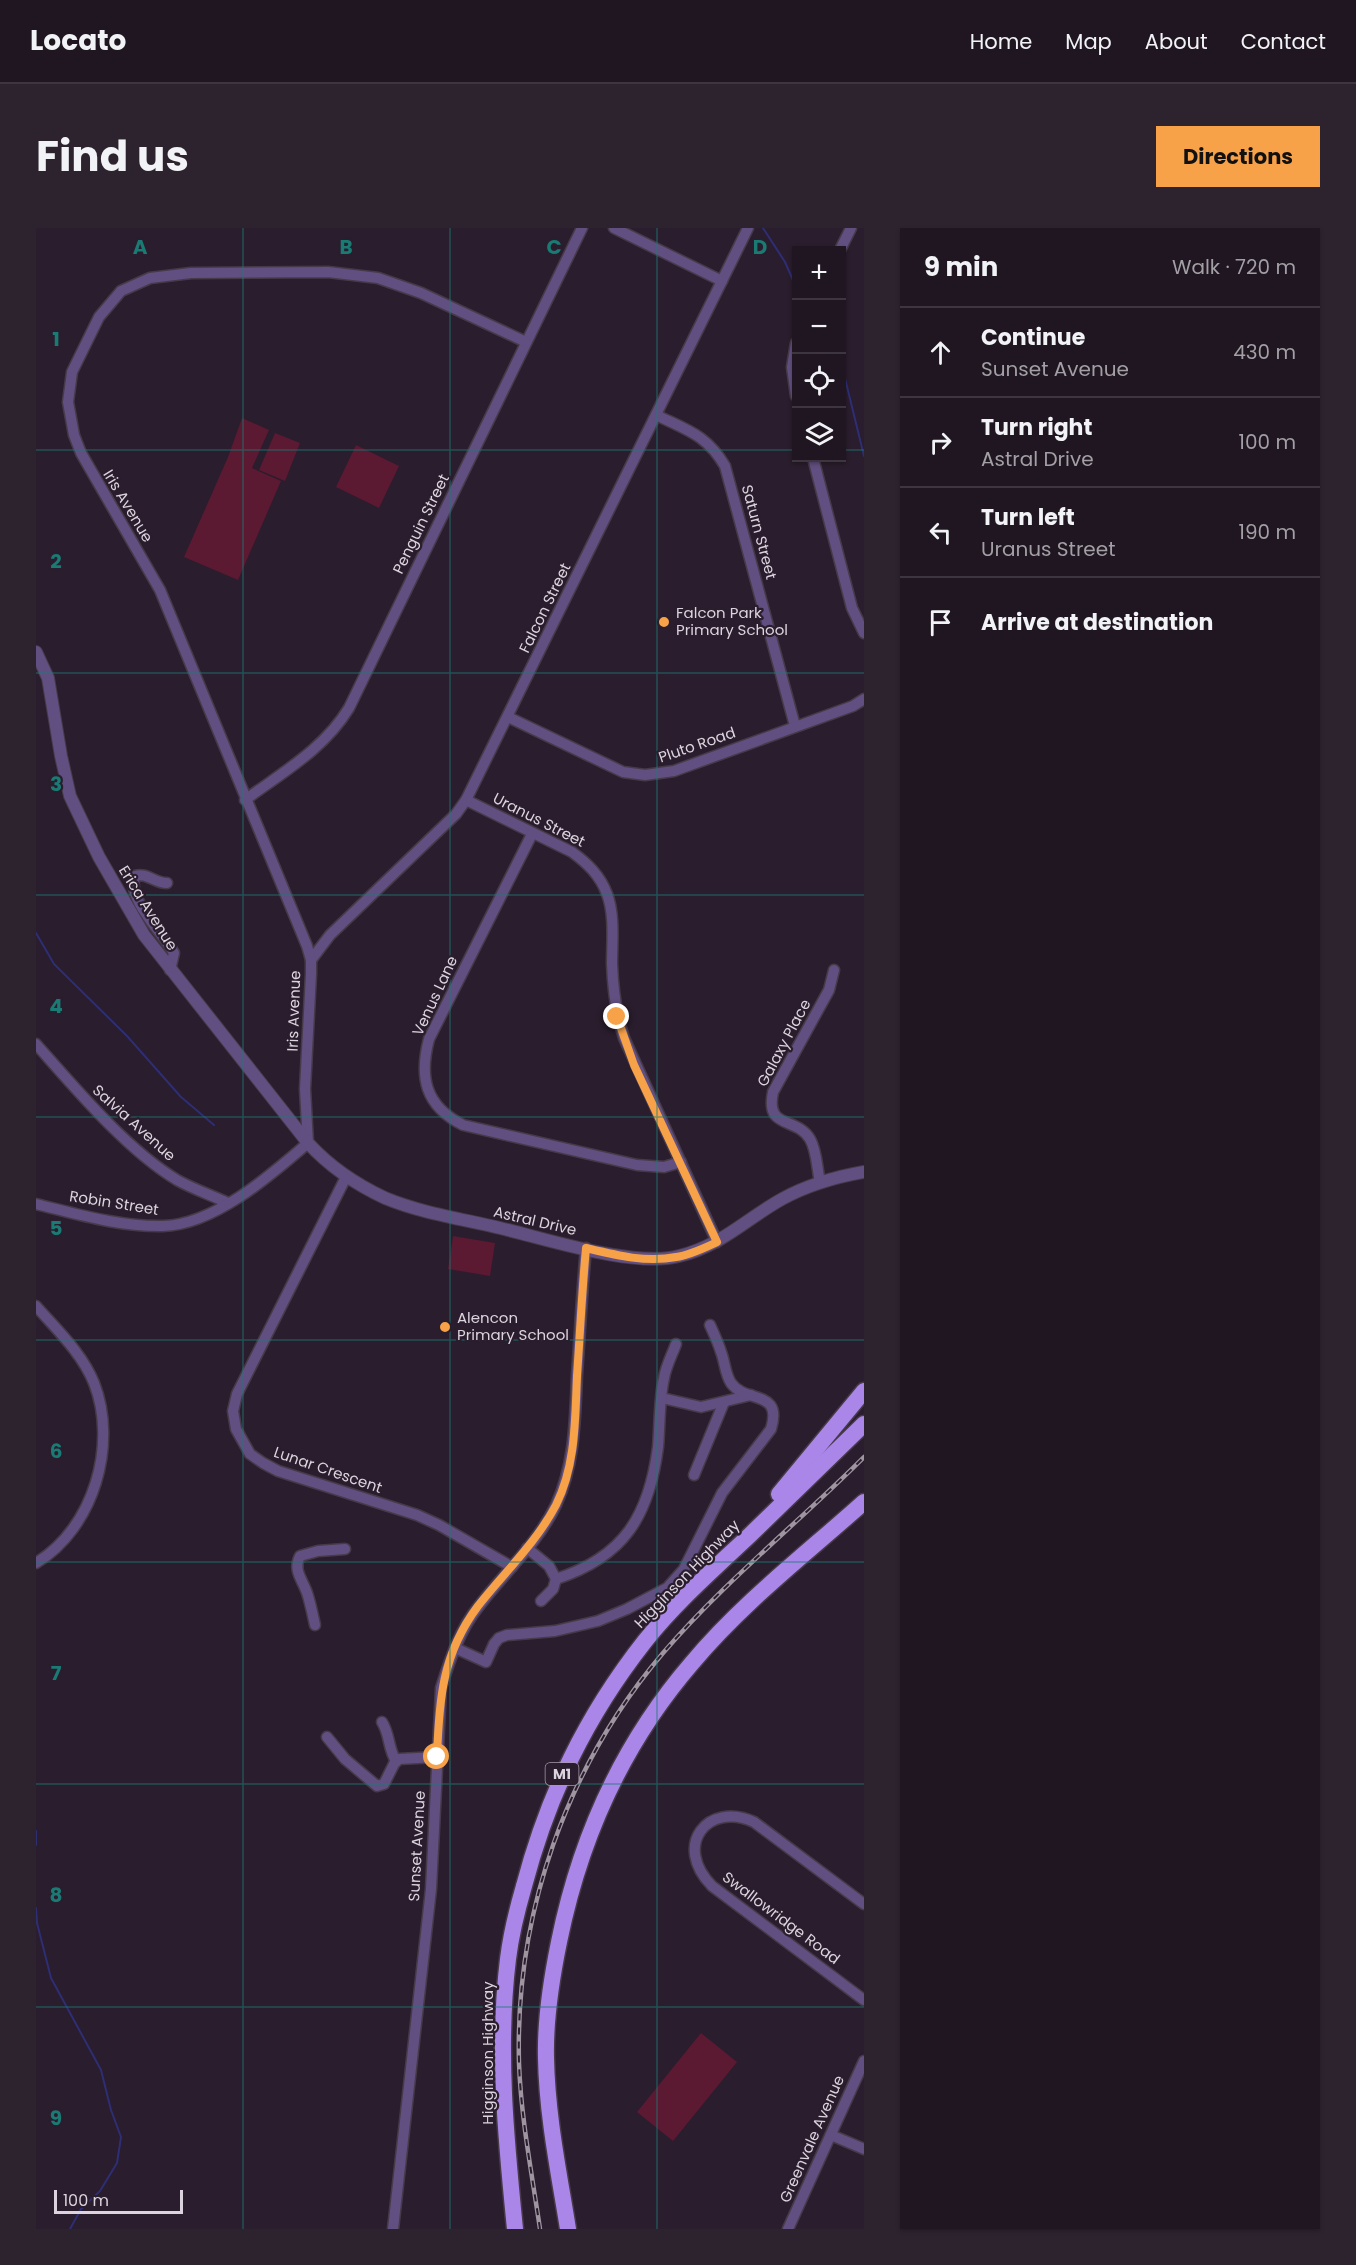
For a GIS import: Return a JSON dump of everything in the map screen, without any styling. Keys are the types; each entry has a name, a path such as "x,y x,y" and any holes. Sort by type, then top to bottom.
{"highway":[{"path":"692,1590 792,1479 864,1391"},
{"name":"Higginson Highway","path":"515,2229 508,2158 503,2010 508,1957 535,1843 563,1772 588,1724 646,1641 692,1590 864,1424"},
{"path":"568,2229 548,2093 547,2012 566,1906 582,1852 599,1810 620,1765 644,1726 692,1662 742,1611 864,1502"}],"street":[{"name":"Penguin Street","path":"245,800 313,750 327,738 344,717 582,228"},
{"path":"614,228 722,281"},
{"name":"Falcon Street","path":"311,960 330,935 456,814 466,800 748,228"},
{"path":"842,246 851,228"},
{"name":"Iris Avenue","path":"308,1143 305,1089 311,960 307,946 160,590 88,468 74,435 68,402 70,380 79,355 99,317 121,291 134,284 165,274 328,272 357,274 397,283 526,342"},
{"name":"Saturn Street","path":"656,415 705,440 715,450 725,466 795,726"},
{"path":"814,462 852,608 864,633"},
{"name":"Erica Avenue","path":"36,652 48,678 65,776 76,810 123,902 170,970 308,1143"},
{"name":"Pluto Road","path":"508,717 623,772 645,775 674,771 853,706 864,699"},
{"name":"Uranus Street","path":"466,800 572,852 587,863 600,879 608,896 613,990 617,1017 634,1065 717,1242"},
{"name":"Venus Lane","path":"532,834 429,1039 423,1059 423,1076 428,1091 450,1119 463,1125 638,1166 664,1167 681,1162"},
{"path":"166,883 143,874 135,876 133,881 140,905 174,953 170,970"},
{"name":"Galaxy Place","path":"820,1182 810,1139 805,1133 775,1116 772,1113 771,1102 777,1085 829,990 834,970"},
{"name":"Salvia Avenue","path":"36,1044 95,1109 160,1168 178,1180 228,1203"},
{"name":"Astral Drive","path":"308,1143 325,1161 346,1177 410,1207 626,1257 662,1258 690,1253 717,1242 781,1199 820,1182 864,1172"},
{"name":"Robin Street","path":"36,1204 111,1221 164,1226 184,1223 202,1217 228,1203 308,1143"},
{"name":"Lunar Crescent","path":"346,1177 237,1394 233,1411 236,1429 250,1454 278,1471 417,1515 440,1525 512,1567"},
{"name":"Sunset Avenue","path":"393,2229 431,1889 441,1688 455,1648 477,1607 527,1548 556,1504 569,1467 574,1433 586,1248"},
{"path":"36,1306 79,1354 94,1383 101,1410 104,1438 102,1462 82,1515 62,1541 36,1563"},
{"path":"455,1648 486,1662 499,1638 507,1635 555,1631 598,1621 667,1588 684,1569 722,1493 771,1429 774,1419 773,1409 768,1402 735,1388 729,1380 722,1353 710,1325"},
{"path":"556,1579 580,1571 603,1557 631,1530 639,1518 649,1487 657,1448 664,1379 676,1344"},
{"path":"662,1398 693,1406 724,1402 751,1395"},
{"path":"694,1475 724,1402"},
{"path":"527,1548 549,1566 556,1579 553,1589 541,1601"},
{"path":"315,1625 308,1594 297,1573 296,1563 300,1556 318,1551 345,1549"},
{"path":"382,1722 396,1761"},
{"path":"327,1737 360,1774 377,1786 384,1784 396,1761 414,1757 437,1757"},
{"name":"Swallowridge Road","path":"864,1904 754,1822 743,1817 722,1819 709,1824 701,1831 696,1841 694,1858 702,1876 712,1886 864,2000"},
{"name":"Greenvale Avenue","path":"788,2229 864,2061"},
{"path":"831,2135 864,2149"}],"shaded area":[{"path":"242,418 269,430 252,468 281,481 238,580 184,557 228,457"},
{"path":"275,433 300,443 285,481 259,470"},
{"path":"356,445 399,466 379,508 336,487"},
{"path":"453,1236 495,1243 490,1276 448,1269"},
{"path":"701,2033 737,2062 673,2141 637,2112"}],"waterway":[{"path":"763,228 785,262 792,278"},
{"path":"846,382 864,456"},
{"path":"36,933 54,964 127,1036 181,1097 214,1125"},
{"path":"36,1831 36,1845"},
{"path":"36,1908 37,1923 51,1978 101,2070 111,2110 121,2137 117,2163 100,2191 81,2209 70,2229"}],"railway":[{"path":"540,2229 522,2105 519,2063 520,2007 526,1952 537,1898 553,1845 574,1794 599,1744 629,1697 663,1653 736,1577 864,1457"}],"place":[{"name":"Falcon Park Primary School","path":"664,622"},
{"name":"Alencon Primary School","path":"445,1327"}],"route":[{"path":"437,1757 441,1688 448,1663 465,1626 477,1607 540,1531 556,1504 569,1467 574,1433 586,1248 626,1257 662,1258 690,1253 717,1242 634,1065 617,1017"}]}
